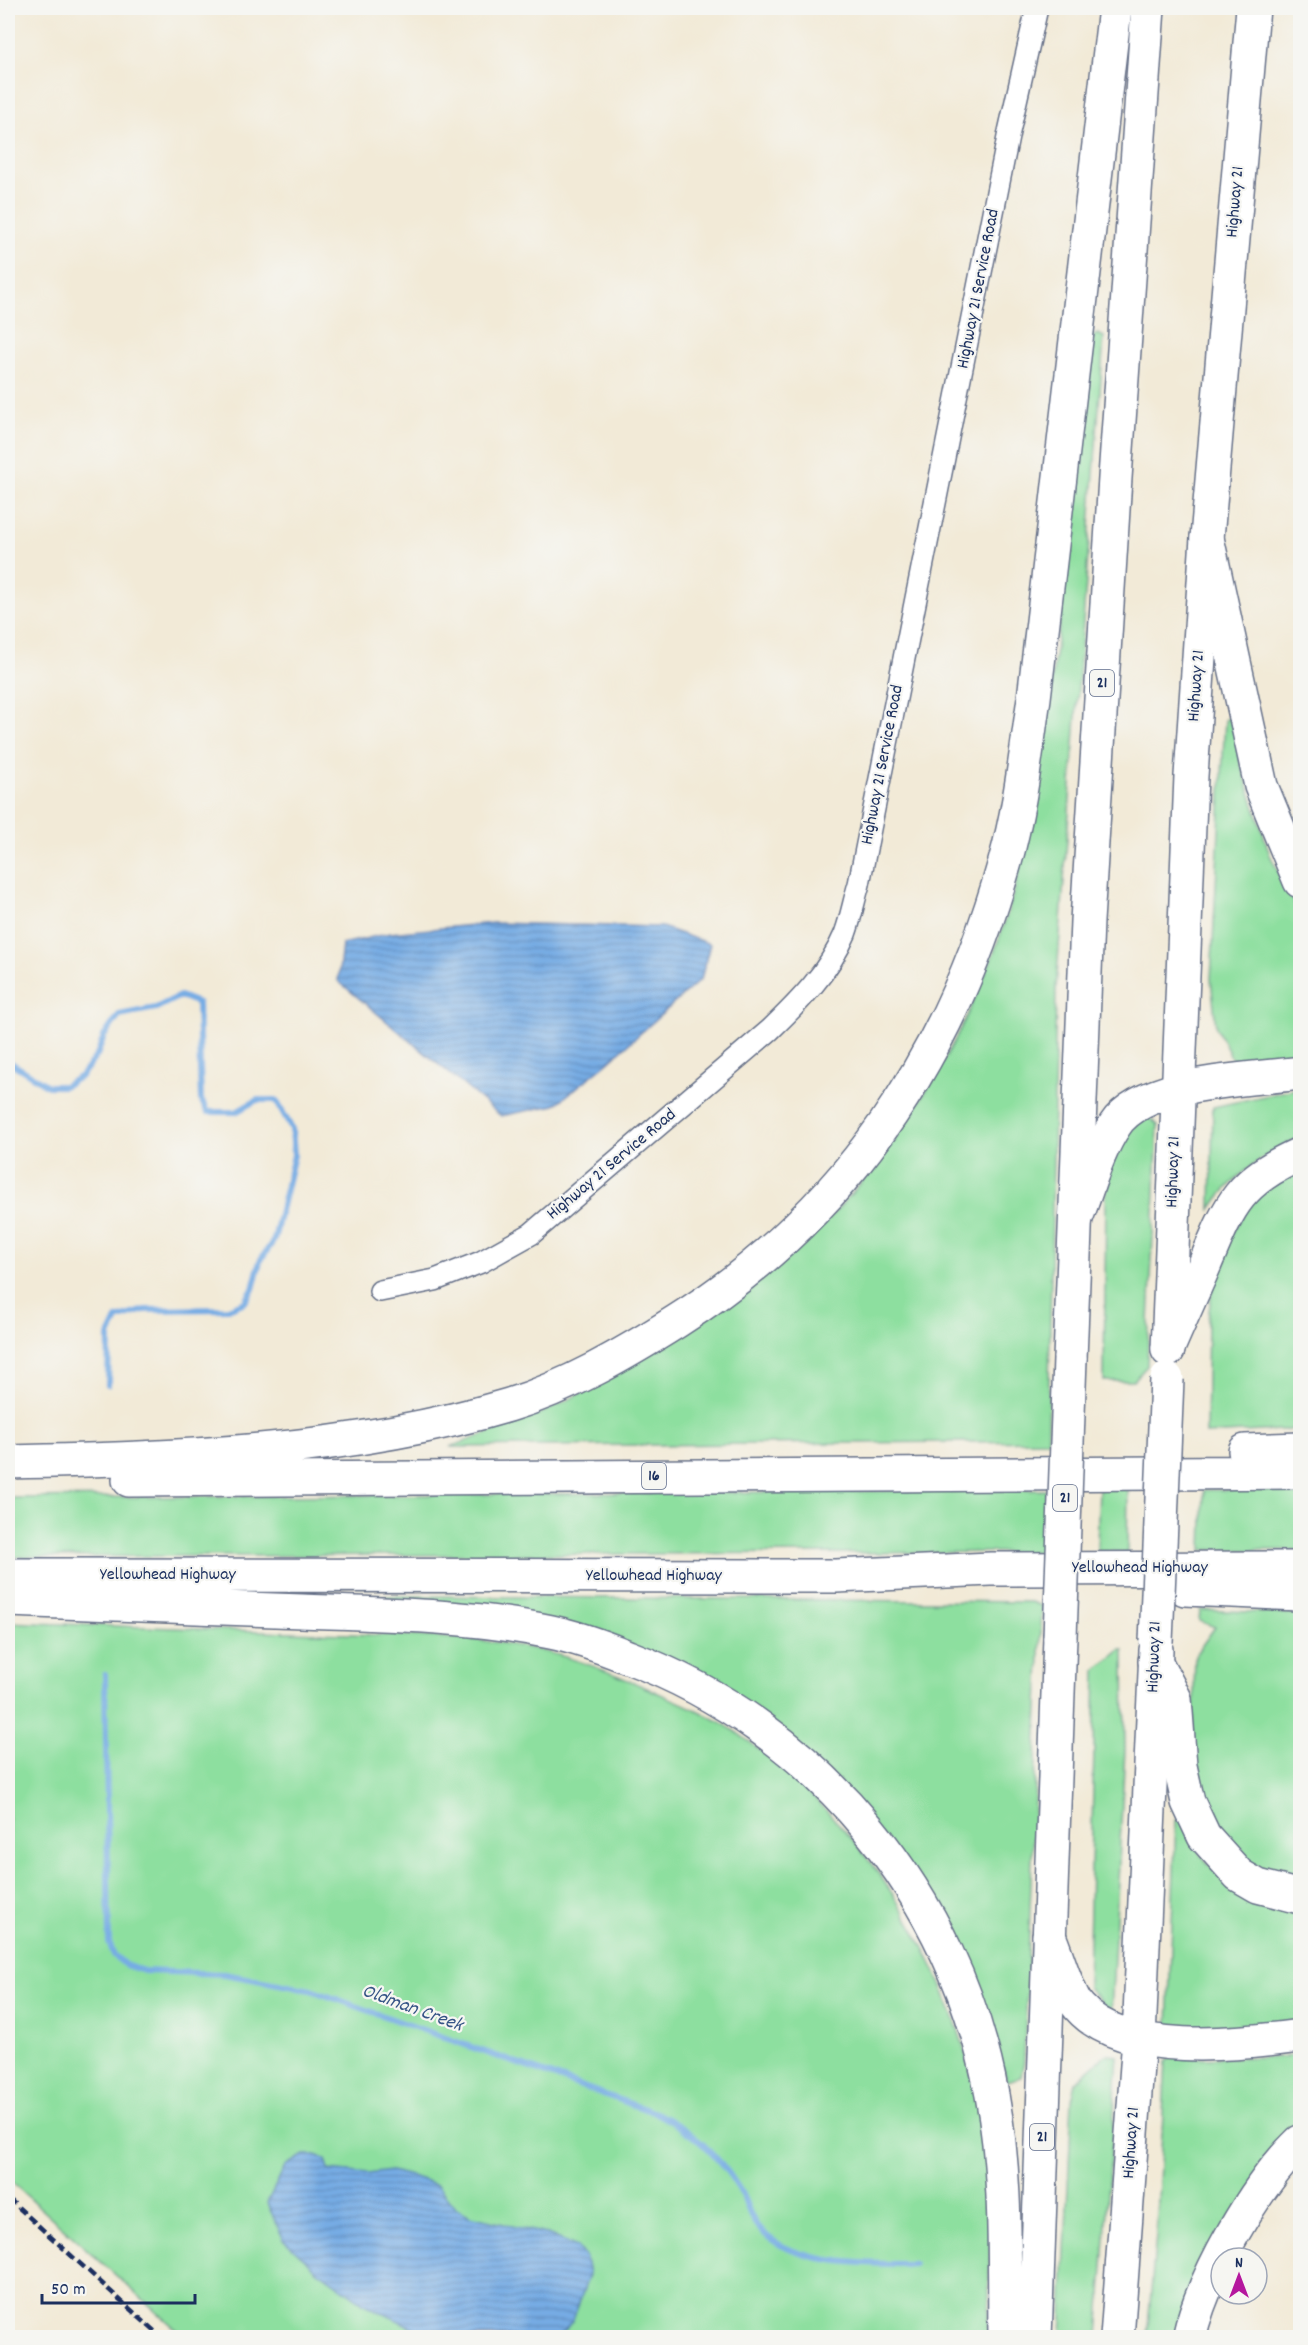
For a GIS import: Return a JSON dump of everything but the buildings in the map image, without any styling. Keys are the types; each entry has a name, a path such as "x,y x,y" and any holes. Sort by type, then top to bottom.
{"main road":[{"path":"8,1462 186,1456 339,1441 407,1429 512,1404 567,1382 618,1356 712,1298 782,1243 837,1188 893,1116 947,1019 974,961 1006,860 1021,786 1034,698 1115,8"},
{"name":"21","path":"1035,2337 1087,921 1114,478 1148,8"},
{"name":"Highway 21","path":"1117,2337 1139,2038 1191,776 1207,538 1253,8"},
{"path":"1207,538 1261,786 1300,881"},
{"path":"1076,1218 1115,1125 1133,1106 1177,1089 1300,1073"},
{"path":"1167,1363 1218,1227 1230,1205 1270,1168 1300,1154"},
{"path":"1211,1473 1244,1451 1300,1449"},
{"name":"16","path":"8,1480 1300,1472"},
{"name":"Yellowhead Highway","path":"8,1575 836,1575 991,1569 1300,1568"},
{"path":"836,1575 1300,1594"},
{"path":"8,1600 406,1614 481,1620 554,1632 661,1669 712,1695 751,1720 813,1769 863,1822 904,1873 958,1974 980,2043 992,2095 999,2142 1004,2228 1005,2337"},
{"path":"1156,1652 1175,1699 1180,1766 1188,1803 1204,1836 1239,1875 1258,1886 1300,1897"},
{"path":"1049,1936 1078,2006 1101,2025 1139,2038 1184,2043 1269,2040 1300,2036"},
{"path":"1189,2337 1203,2295 1242,2220 1266,2182 1300,2142"}],"street":[{"name":"Highway 21 Service Road","path":"380,1291 435,1280 481,1262 531,1234 770,1030 803,998 829,964 844,934 859,884 1009,132 1037,8"}],"green space":[{"path":"1098,334 1104,337 1056,988 1048,1441 450,1447 529,1418 591,1387 662,1344 775,1265 819,1228 849,1196 905,1124 930,1085 972,1004 990,962 1012,899 1022,856 1057,642 1093,336"},
{"path":"1231,718 1242,767 1270,855 1300,915 1300,1059 1249,1065 1232,1059 1216,1027 1211,979 1225,719"},
{"path":"1300,1088 1300,1137 1251,1167 1229,1186 1211,1209 1213,1107"},
{"path":"1146,1115 1158,1125 1147,1366 1133,1381 1104,1381 1106,1193 1112,1163 1131,1122"},
{"path":"1300,1169 1300,1429 1206,1434 1208,1320 1215,1264 1254,1195"},
{"path":"1099,1487 1128,1487 1127,1552 1097,1551"},
{"path":"1046,1490 1045,1552 8,1557 8,1498"},
{"path":"1204,1490 1300,1490 1300,1550 1202,1550"},
{"path":"309,1595 1031,1602 1042,1606 1024,2061 1021,2077 1007,2081 996,2046 946,1919 693,1670 306,1600"},
{"path":"1200,1610 1300,1614 1300,1884 1271,1874 1244,1859 1224,1840 1202,1799 1195,1769 1193,1733 1195,1655 1215,1627 1199,1621"},
{"path":"8,1622 419,1636 494,1642 553,1653 601,1669 695,1709 739,1734 785,1771 826,1810 863,1852 895,1898 923,1946 946,1997 965,2050 984,2136 990,2222 988,2337 185,2337 8,2179"},
{"path":"1124,1650 1125,1749 1111,2014 1088,1987 1096,1670"},
{"path":"1176,1819 1181,1819 1201,1854 1228,1883 1261,1903 1300,1915 1300,2026 1263,2030 1168,2027"},
{"path":"1107,2054 1118,2055 1098,2337 1061,2337 1072,2100 1076,2082"},
{"path":"1300,2054 1300,2125 1292,2133 1227,2246 1209,2246 1209,2276 1174,2337 1147,2338 1156,2235 1166,2062 1170,2058 1284,2057"}],"water":[{"path":"493,923 662,927 710,944 701,979 606,1064 555,1105 501,1116 338,981 342,944 390,933"},
{"path":"304,2155 316,2155 326,2160 329,2170 368,2174 391,2171 415,2177 437,2185 455,2207 470,2216 550,2235 577,2247 586,2258 589,2275 573,2320 559,2337 423,2337 418,2330 366,2305 318,2271 284,2240 267,2203 285,2166"}],"waterway":[{"name":"Oldman Creek","path":"8,1061 48,1086 64,1086 81,1076 97,1055 104,1036 119,1015 156,1008 180,996 198,1003 201,1100 208,1112 236,1112 257,1100 276,1100 292,1129 294,1155 274,1240 260,1261 253,1289 245,1302 228,1309 144,1310 117,1319 109,1336 108,1385"},
{"name":"Oldman Creek","path":"105,1675 109,1943 114,1955 125,1965 144,1971 224,1974 311,1990 656,2113 693,2136 713,2154 739,2189 757,2226 771,2239 788,2249 808,2256 851,2263 913,2264"}],"railway":[{"path":"8,2198 162,2338"}]}
